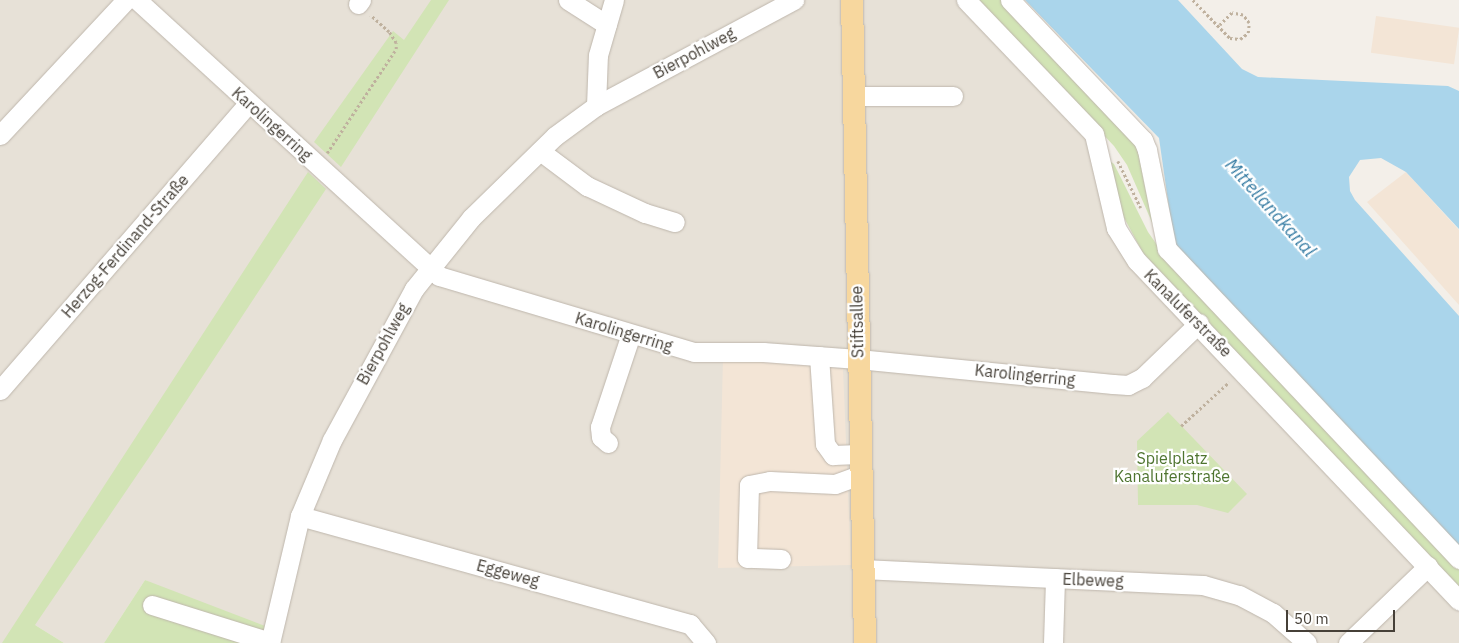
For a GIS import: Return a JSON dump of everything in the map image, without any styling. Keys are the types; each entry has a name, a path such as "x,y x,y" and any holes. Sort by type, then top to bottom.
{"main road":[{"name":"Stiftsallee","path":"852,0 862,569 865,643"}],"street":[{"path":"0,135 126,0"},
{"name":"Karolingerring","path":"137,0 319,166 428,270 438,276 694,352 721,350 819,356 1128,385 1142,378 1199,323"},
{"path":"568,0 607,25"},
{"path":"596,106 598,55 614,0"},
{"name":"Bierpohlweg","path":"152,605 270,643 300,516 332,440 365,374 414,289 428,270 471,218 540,151 596,106 794,0"},
{"name":"Kanaluferstraße","path":"966,0 1094,134 1116,228 1137,261 1199,323 1459,600"},
{"path":"1010,0 1142,140 1147,150 1167,249 1459,560"},
{"path":"854,96 953,96"},
{"name":"Herzog-Ferdinand-Straße","path":"0,390 249,103"},
{"path":"540,151 587,186 645,213 676,222"},
{"path":"608,444 600,437 600,427 631,334"},
{"path":"819,356 825,444 833,455 860,464"},
{"path":"781,559 747,558 749,485 770,480 835,484 860,464"},
{"name":"Eggeweg","path":"300,516 690,624 706,643"},
{"path":"1348,643 1428,566"},
{"name":"Elbeweg","path":"862,569 1203,585 1239,595 1273,613 1307,643"},
{"path":"1053,643 1055,578"}],"path":[{"path":"1193,0 1220,25 1230,38 1240,39 1248,33 1249,22 1243,14 1232,14 1220,25"},
{"path":"319,166 396,49 396,43 389,32 360,2"},
{"path":"1118,159 1142,210"},
{"path":"1181,426 1242,369"}],"shaded area":[{"path":"0,0 957,0 1089,141 1109,230 1123,257 1459,608 1459,643 262,643 145,580 104,643 64,643 35,625 54,643 0,643"},
{"path":"1376,16 1459,28 1454,64 1371,53"},
{"path":"1406,172 1459,230 1459,305 1367,202"},
{"path":"723,357 843,369 851,565 718,568"}],"green space":[{"path":"431,0 449,0 341,167 314,142 393,31 404,40"},
{"path":"977,0 1004,0 1138,140 1154,227 1127,165 1114,146"},
{"path":"1106,158 1114,164 1148,232 1162,252 1459,567 1459,589 1143,253 1122,214"},
{"path":"308,172 326,189 152,453 35,625 64,643 2,643"},
{"name":"Spielplatz Kanaluferstraße","path":"1168,412 1247,494 1228,513 1197,505 1138,505 1137,441"},
{"path":"145,580 265,626 262,643 104,643"}],"water":[{"name":"Mittellandkanal","path":"1025,0 1178,0 1242,69 1258,77 1448,86 1459,91 1459,229 1406,172 1381,158 1360,160 1349,177 1350,191 1355,200 1459,316 1459,554 1175,250 1159,138"}]}
